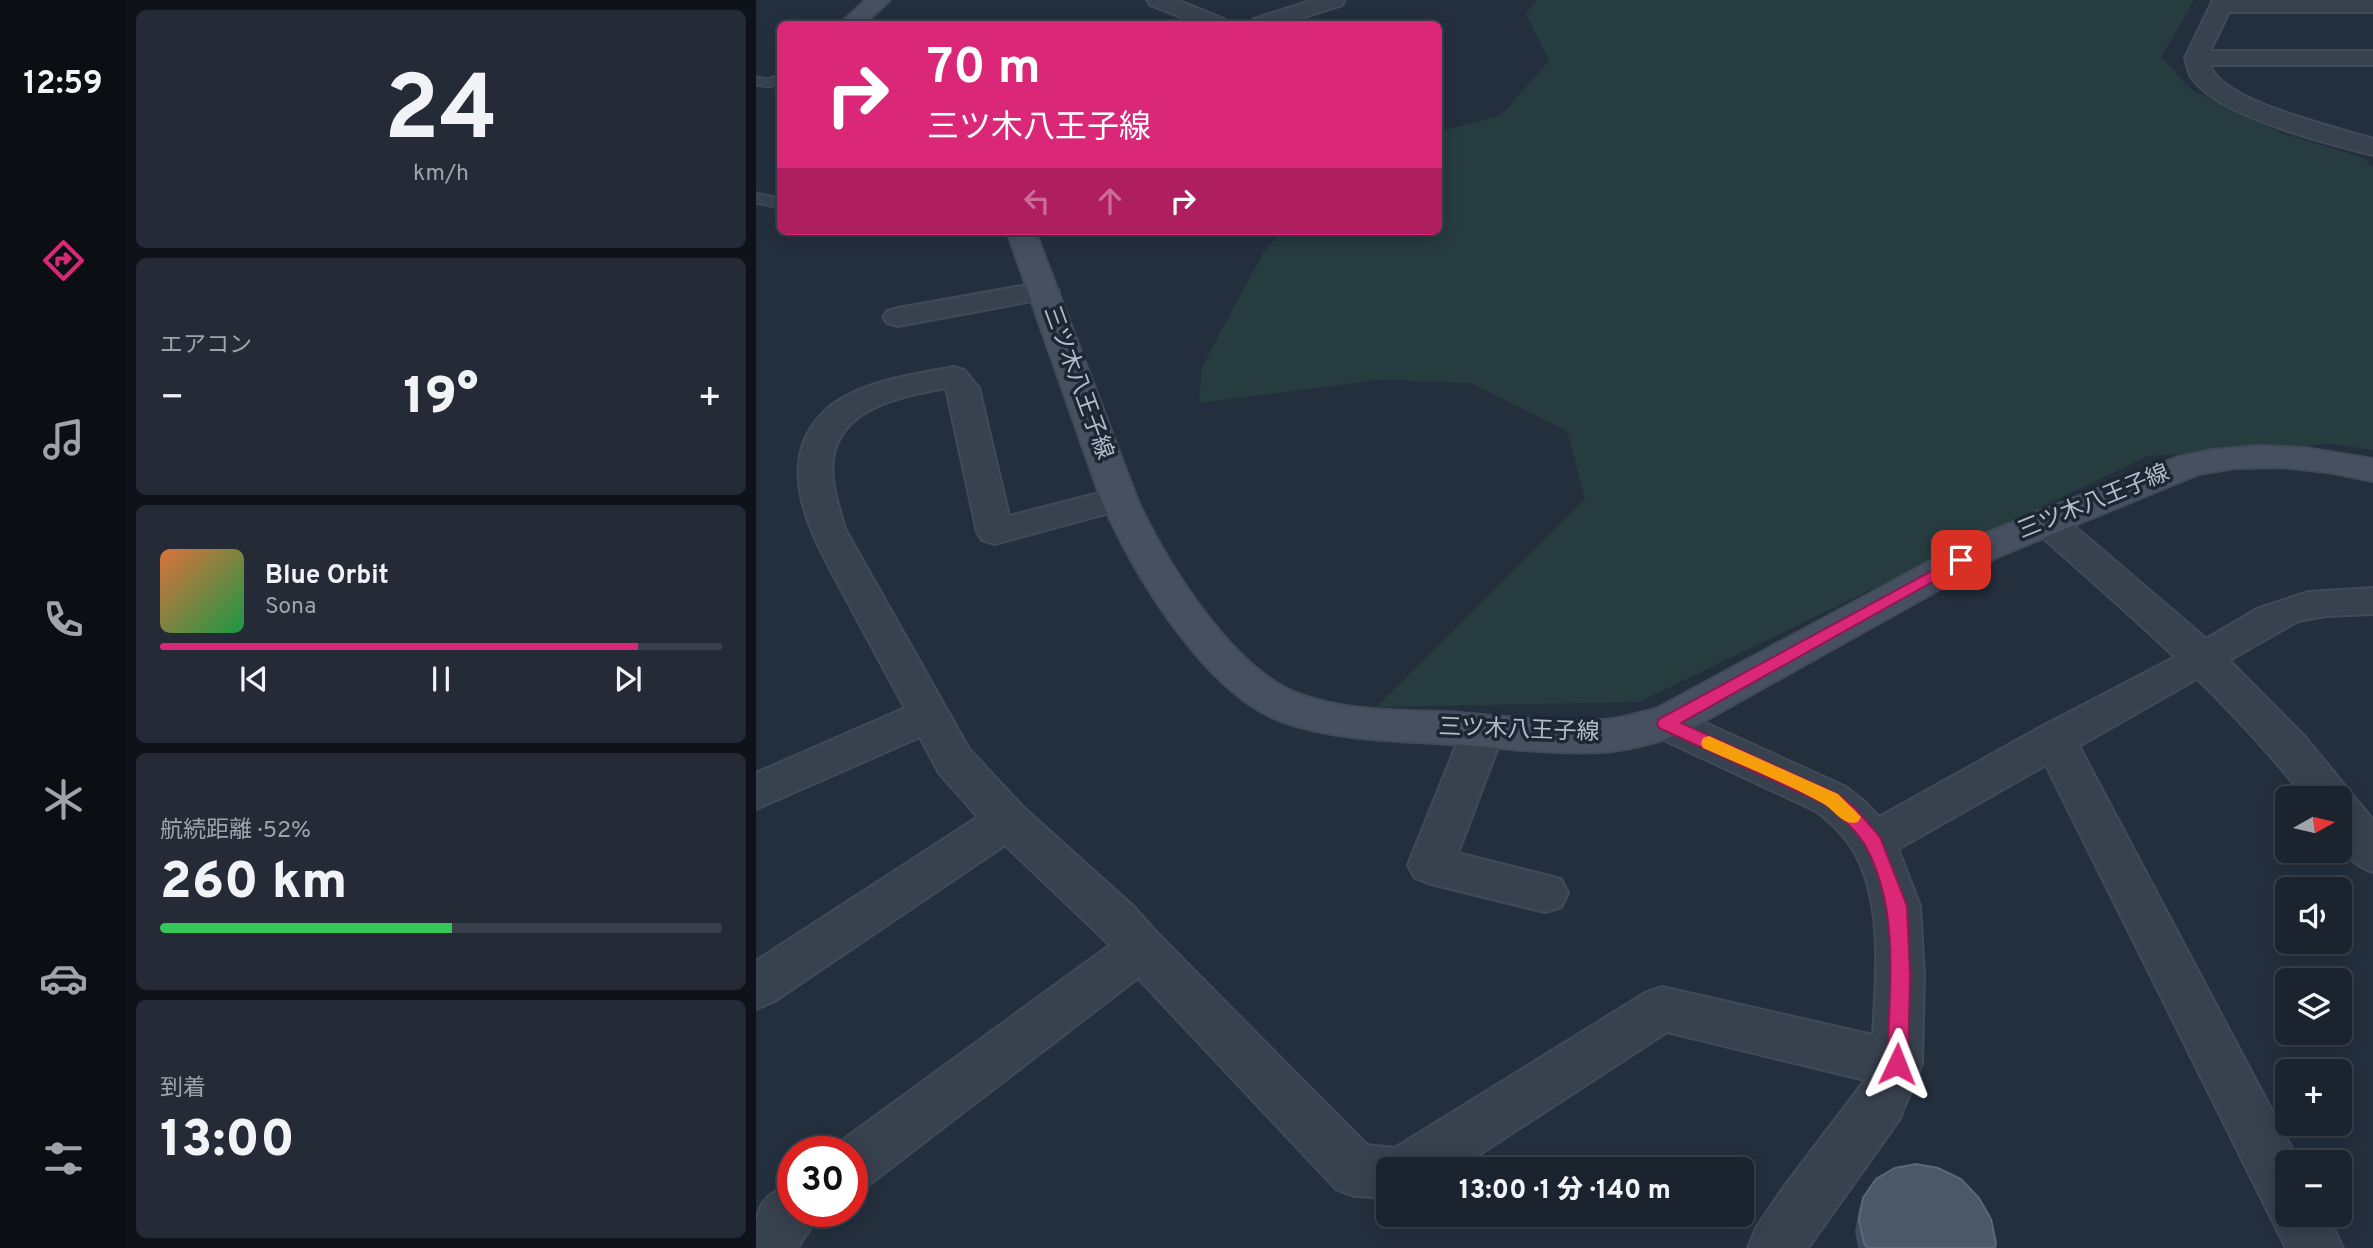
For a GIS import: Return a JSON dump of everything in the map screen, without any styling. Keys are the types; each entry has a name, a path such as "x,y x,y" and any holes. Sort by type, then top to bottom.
{"main road":[{"path":"854,21 879,0"},
{"name":"三ツ木八王子線","path":"1023,235 1119,499 1136,538 1222,660 1255,689 1296,710 1340,720 1483,731 1605,736 1665,723 1903,590 1984,548 2178,469 2207,460 2264,456 2291,457 2373,470"}],"street":[{"path":"1158,0 1209,21"},
{"path":"1271,21 1334,0"},
{"path":"2373,6 2222,3 2197,58 2198,70 2208,83 2247,108 2373,147"},
{"path":"2197,58 2373,58"},
{"path":"2293,122 2373,122"},
{"path":"898,317 1044,290"},
{"path":"1119,499 995,532 963,388 953,377 860,400 825,430 816,450 817,501 824,520 927,716 954,761 1009,820 1118,921 1141,949 1355,1170 1376,1171"},
{"path":"2046,521 2204,659 2290,748 2320,786"},
{"path":"1873,842 2054,739 2204,659 2266,620 2298,607 2373,601"},
{"path":"756,792 927,716"},
{"path":"1665,723 1831,799 1850,814 1873,842 1897,906 1900,975 1897,1064 1881,1104 1803,1206 1776,1248"},
{"path":"1483,731 1431,866 1545,893"},
{"path":"2054,739 2275,1171"},
{"path":"756,987 1009,820"},
{"path":"2352,826 2373,855"},
{"path":"868,1153 1141,949"},
{"path":"1429,1157 1662,1009 1897,1064"},
{"path":"768,1248 779,1227"},
{"path":"2304,1227 2315,1248"}],"lane":[{"path":"756,81 768,83 777,80"},
{"path":"756,198 777,203"}],"green space":[{"path":"1536,0 2194,0 2161,57 2192,90 2281,133 2364,158 2373,168 2373,450 2333,444 2147,456 1639,702 1376,707 1585,499 1567,431 1471,383 1378,380 1199,403 1202,367 1263,253 1279,235 1442,235 1442,131 1501,115 1549,61 1526,14"}],"building":[{"path":"1916,1164 1938,1168 1961,1179 1979,1198 1991,1219 1995,1248 1867,1248 1859,1220 1863,1198 1876,1179 1895,1168"}],"slow traffic":[{"path":"1709,743 1831,799 1852,817"}],"route":[{"path":"1897,1064 1900,975 1897,906 1873,842 1850,814 1831,799 1665,723 1724,693 1892,596 1961,560"}]}
